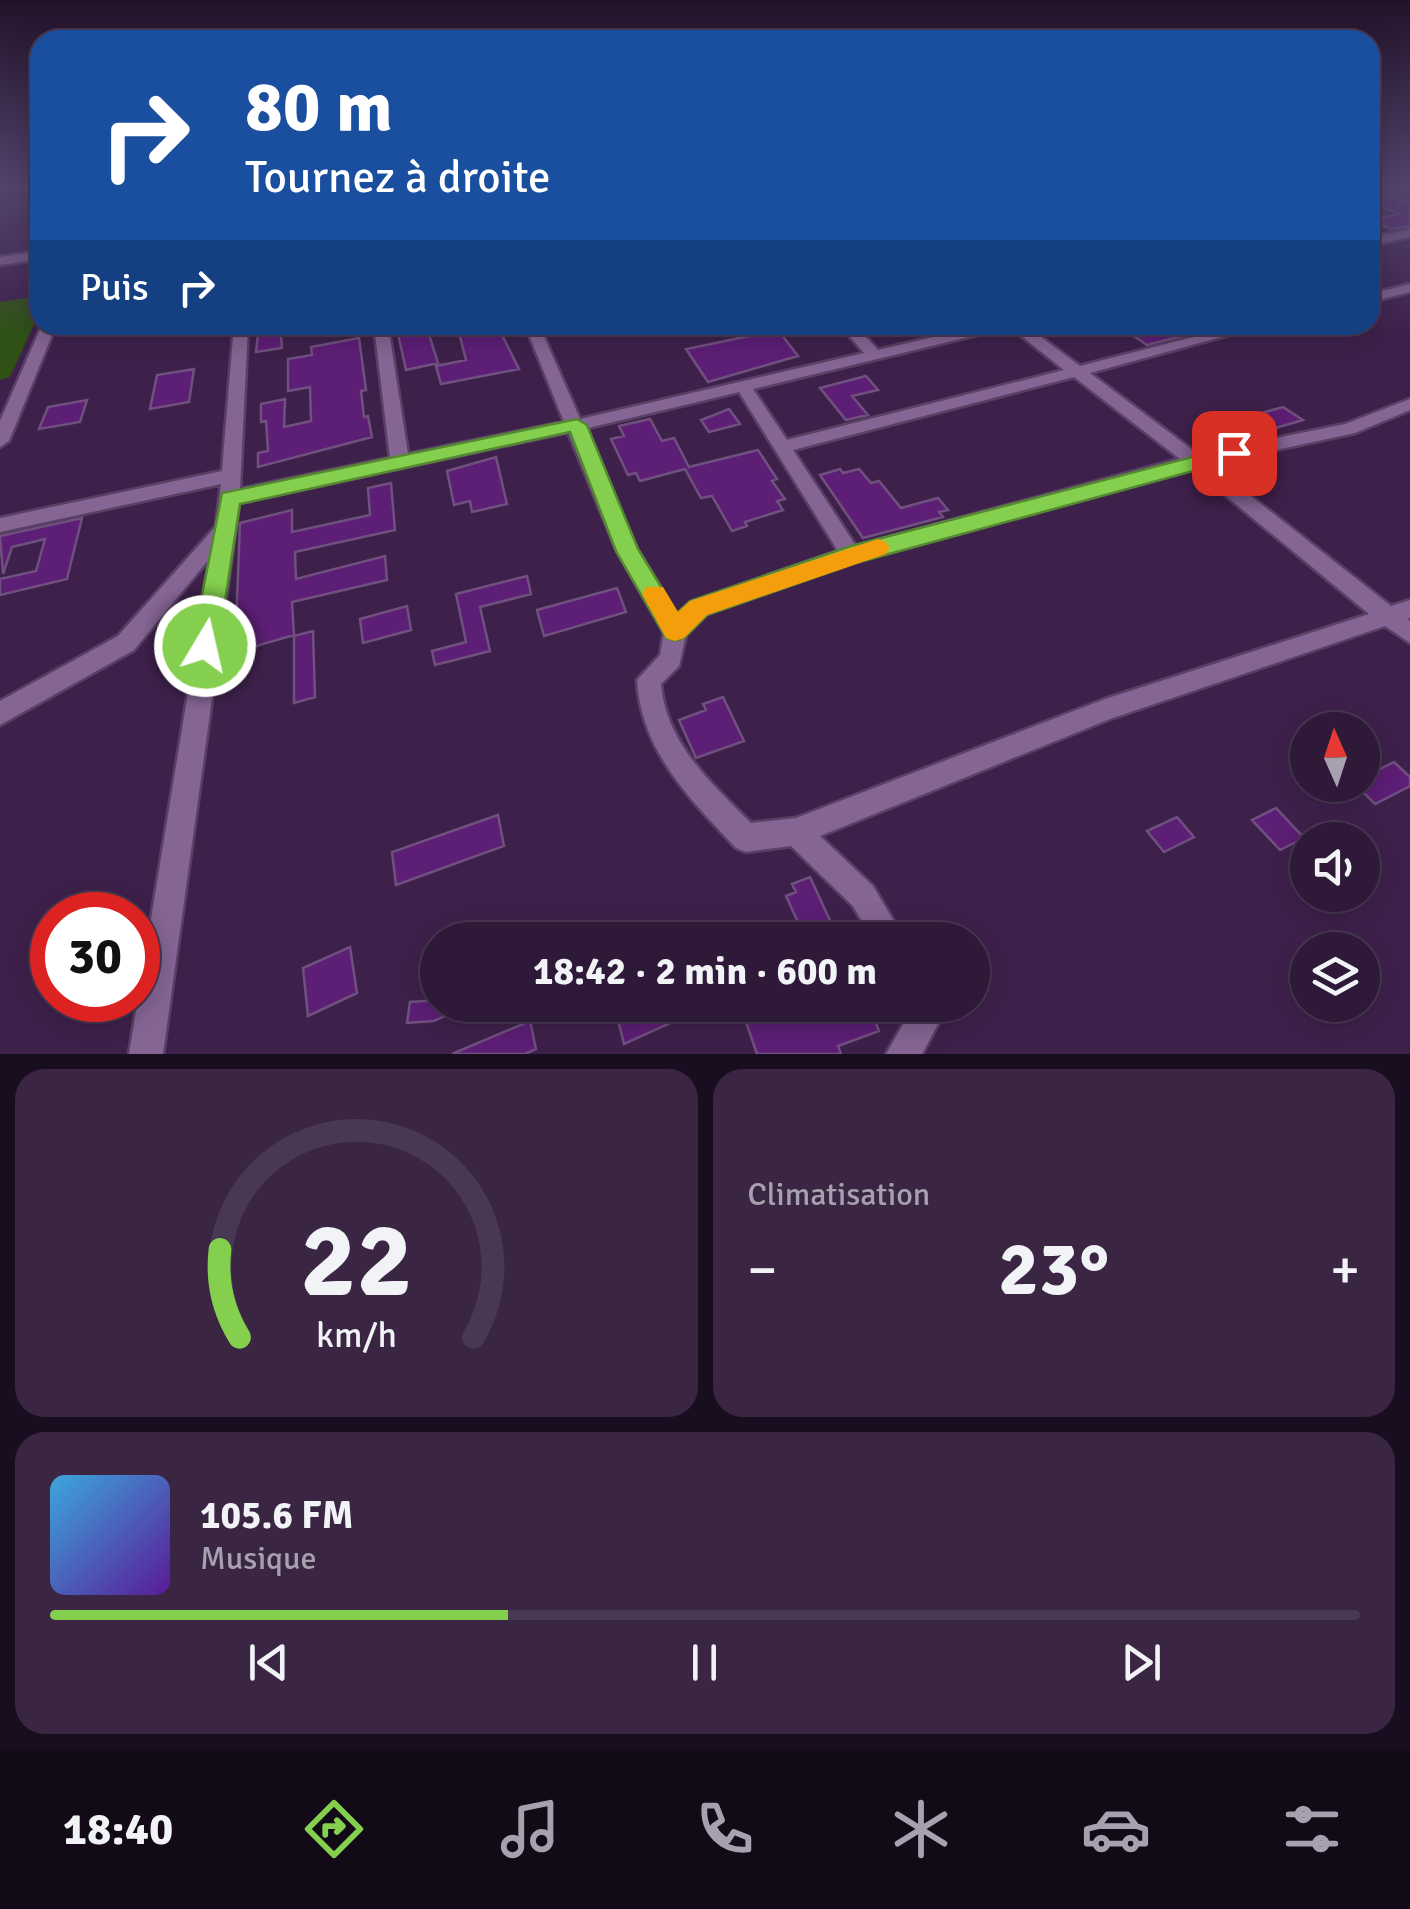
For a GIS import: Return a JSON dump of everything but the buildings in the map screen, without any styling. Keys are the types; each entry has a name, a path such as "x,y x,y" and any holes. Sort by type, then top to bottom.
{"street":[{"path":"0,261 30,256"},
{"path":"1380,296 1410,288"},
{"path":"0,441 45,335"},
{"path":"146,1054 231,487 240,335"},
{"path":"383,335 400,462"},
{"path":"536,335 627,551 675,631"},
{"path":"856,335 875,356"},
{"path":"0,525 400,462 962,335"},
{"path":"1029,335 1400,613 1410,634"},
{"path":"782,447 1216,335"},
{"path":"743,386 851,555"},
{"path":"1400,613 1105,710 796,832 746,838 690,779 648,701 649,680 671,659 675,631 698,608 851,555 1195,461 1349,429 1410,404"},
{"path":"0,714 126,643 222,530"},
{"path":"796,832 863,896 879,922"},
{"path":"903,1054 921,1022"}],"green space":[{"path":"30,298 30,333 10,377 0,380 0,302"}],"slow traffic":[{"path":"655,594 675,631 698,608 878,548"}],"route":[{"path":"205,646 230,498 577,425 627,551 675,631 698,608 851,555 1234,453"}]}
